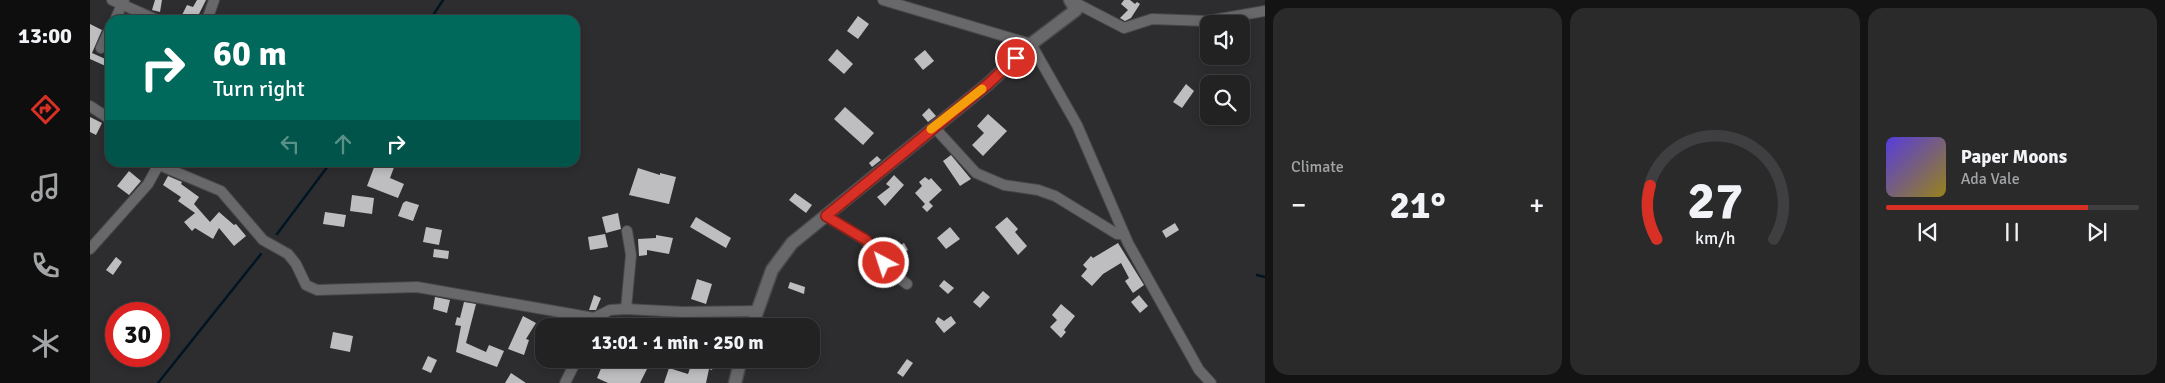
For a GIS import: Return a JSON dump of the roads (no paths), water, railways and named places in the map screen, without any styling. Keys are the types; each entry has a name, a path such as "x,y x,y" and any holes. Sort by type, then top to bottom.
{"street":[{"path":"209,15 214,0"},
{"path":"883,0 1030,44 1077,125 1124,234 1199,370 1211,383"},
{"path":"755,318 772,270 792,243 988,84 1030,44 1076,10 1070,0"},
{"path":"1070,0 1124,28 1152,19 1207,21 1265,11"},
{"path":"116,15 120,1 147,15"},
{"path":"101,48 105,40"},
{"path":"90,106 105,116"},
{"path":"934,127 976,173 1004,185 1038,190 1055,196 1117,234 1124,234"},
{"path":"90,249 148,184 158,167"},
{"path":"167,167 221,191 263,240 288,254 296,264 306,285 317,290 417,287 573,318"},
{"path":"826,216 866,240 894,274 906,284"},
{"path":"626,309 631,255 627,231"},
{"path":"599,318 610,310 626,309 683,312 758,311"},
{"path":"565,383 572,368"},
{"path":"735,383 739,368"}],"waterway":[{"path":"433,15 443,0"},
{"path":"277,234 327,167"},
{"path":"158,383 261,254"},
{"path":"1257,275 1265,277"}]}
